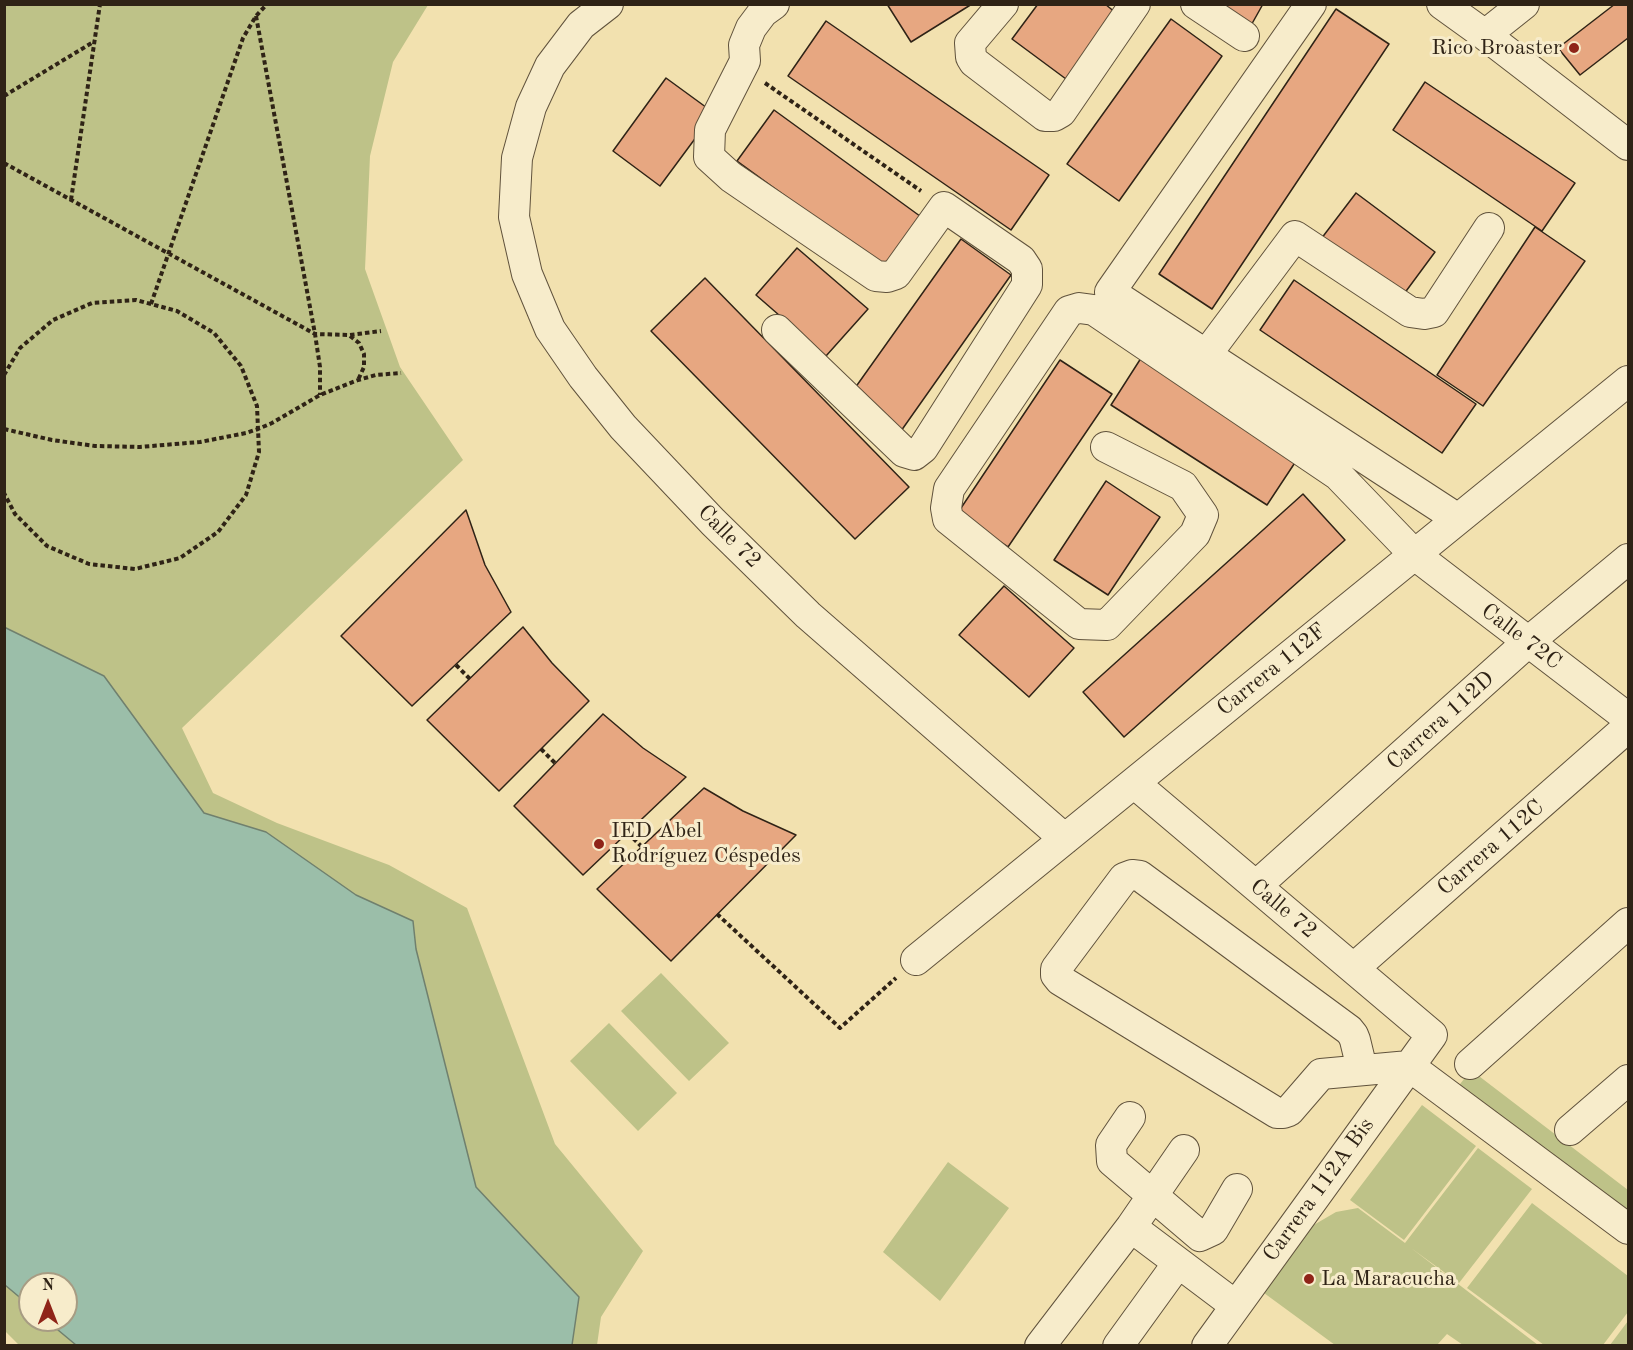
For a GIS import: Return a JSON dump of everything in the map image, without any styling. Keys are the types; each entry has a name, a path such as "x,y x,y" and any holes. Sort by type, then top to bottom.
{"street":[{"name":"Calle 72","path":"608,4 581,25 550,66 531,107 517,158 514,216 527,274 550,329 583,377 623,427 705,513 808,615 1065,839"},
{"path":"774,4 763,12 751,28 744,45 745,61 710,130 710,157 731,177 876,276 887,277 896,274 944,207 1021,261 1028,269 1026,285 923,448 914,455 904,452 777,330"},
{"path":"1003,4 970,43 971,57 974,62 1045,116 1054,116 1061,112 1135,4"},
{"path":"1196,4 1244,36"},
{"path":"1311,4 1110,292 1458,519"},
{"path":"1442,4 1629,145"},
{"path":"1485,35 1524,4"},
{"path":"1206,355 1295,236 1410,312 1424,314 1434,312 1489,228"},
{"name":"Calle 72C","path":"1106,447 1183,486 1203,515 1195,534 1107,625 1079,624 948,519 946,508 949,489 1069,311 1079,308 1094,310 1338,475 1415,555 1629,718"},
{"name":"Carrera 112F","path":"916,960 1629,381"},
{"name":"Carrera 112D","path":"1256,886 1528,642 1629,559"},
{"name":"Carrera 112C","path":"1354,968 1629,727"},
{"name":"Calle 72","path":"1134,783 1432,1035"},
{"path":"1362,1069 1355,1040 1349,1030 1140,876 1132,875 1124,878 1056,969 1056,975 1060,980 1277,1113 1289,1111 1321,1074 1409,1066 1629,1229"},
{"path":"1470,1064 1629,923"},
{"name":"Carrera 112A Bis","path":"1207,1346 1432,1035"},
{"path":"1570,1130 1629,1080"},
{"path":"1130,1117 1111,1145 1112,1161 1200,1236 1213,1230 1237,1189"},
{"path":"1040,1346 1131,1227 1184,1150"},
{"path":"1131,1227 1236,1306"},
{"path":"1118,1346 1178,1263"}],"path":[{"path":"70,200 100,4"},
{"path":"151,304 243,38 256,16 267,4"},
{"path":"256,16 315,334 320,367 320,395"},
{"path":"4,96 95,41"},
{"path":"745,61 753,74 944,207"},
{"path":"4,163 315,334 350,335 381,331"},
{"path":"4,375 20,348 53,320 92,303 135,300 177,311 214,333 241,366 257,406 259,452 246,495 218,532 180,558 135,569 89,564 47,546 15,514 4,493"},
{"path":"350,335 360,343 364,354 364,367 358,380"},
{"path":"4,429 52,440 95,446 140,447 200,442 246,434 272,423 320,395 358,380 376,375 401,373"},
{"path":"456,665 470,679"},
{"path":"541,749 555,763"},
{"path":"628,833 642,847"},
{"path":"717,914 840,1028 916,960"}],"green space":[{"path":"4,5 428,5 393,62 370,156 365,269 400,367 463,460 182,728 213,793 277,823 389,865 467,908 555,1144 643,1251 601,1317 597,1345 20,1346 5,1331"},
{"path":"661,973 729,1043 689,1081 621,1011"},
{"path":"609,1023 677,1093 638,1131 570,1061"},
{"path":"1471,1070 1628,1190 1628,1218 1457,1088"},
{"path":"1422,1105 1476,1146 1404,1240 1350,1200"},
{"path":"1478,1148 1532,1189 1459,1283 1411,1248 1538,1345 1463,1345 1447,1334 1437,1345 1335,1345 1264,1293 1312,1226 1336,1212 1358,1208 1405,1243"},
{"path":"948,1162 1009,1208 940,1301 883,1252"},
{"path":"1532,1203 1628,1276 1628,1312 1603,1345 1544,1345 1467,1288"},
{"path":"1628,1321 1628,1345 1610,1345"}],"shaded area":[{"path":"4,627 104,676 204,813 266,832 356,895 413,921 416,949 476,1187 579,1297 572,1345 76,1345 60,1332 78,1332 78,1272 18,1272 18,1296 5,1285"}],"building":[{"path":"887,4 972,4 911,42"},
{"path":"1038,4 1105,4 1116,13 1066,79 1012,39"},
{"path":"1206,4 1263,4 1249,29"},
{"path":"1615,4 1628,4 1628,38 1580,75 1558,48"},
{"path":"1336,9 1389,44 1212,309 1159,274"},
{"path":"1171,19 1222,56 1119,201 1067,164"},
{"path":"826,21 1049,175 1011,230 788,76"},
{"path":"666,78 714,113 660,186 613,151"},
{"path":"1425,82 1575,183 1542,231 1393,130"},
{"path":"774,110 924,219 887,270 737,161"},
{"path":"1356,193 1435,252 1401,298 1321,239"},
{"path":"1535,227 1585,261 1483,406 1437,375"},
{"path":"961,239 1011,275 901,431 850,395"},
{"path":"797,248 868,309 826,356 756,295"},
{"path":"705,278 909,487 855,539 651,331"},
{"path":"1294,280 1476,404 1442,453 1260,330"},
{"path":"1143,355 1300,455 1267,505 1111,405"},
{"path":"1060,360 1112,394 1008,547 957,514"},
{"path":"1106,481 1160,517 1108,595 1054,560"},
{"path":"1303,494 1345,540 1124,737 1083,692"},
{"path":"466,510 485,565 511,612 412,706 341,636"},
{"path":"1004,586 1074,648 1029,697 959,635"},
{"path":"523,627 552,663 589,701 499,791 427,720"},
{"path":"603,714 643,748 686,777 583,875 514,806"},
{"path":"704,788 743,811 796,835 671,961 597,889"}],"place":[{"name":"Rico Broaster","path":"1574,48"},
{"name":"IED Abel Rodríguez Céspedes","path":"599,844"},
{"name":"La Maracucha","path":"1309,1279"}]}
